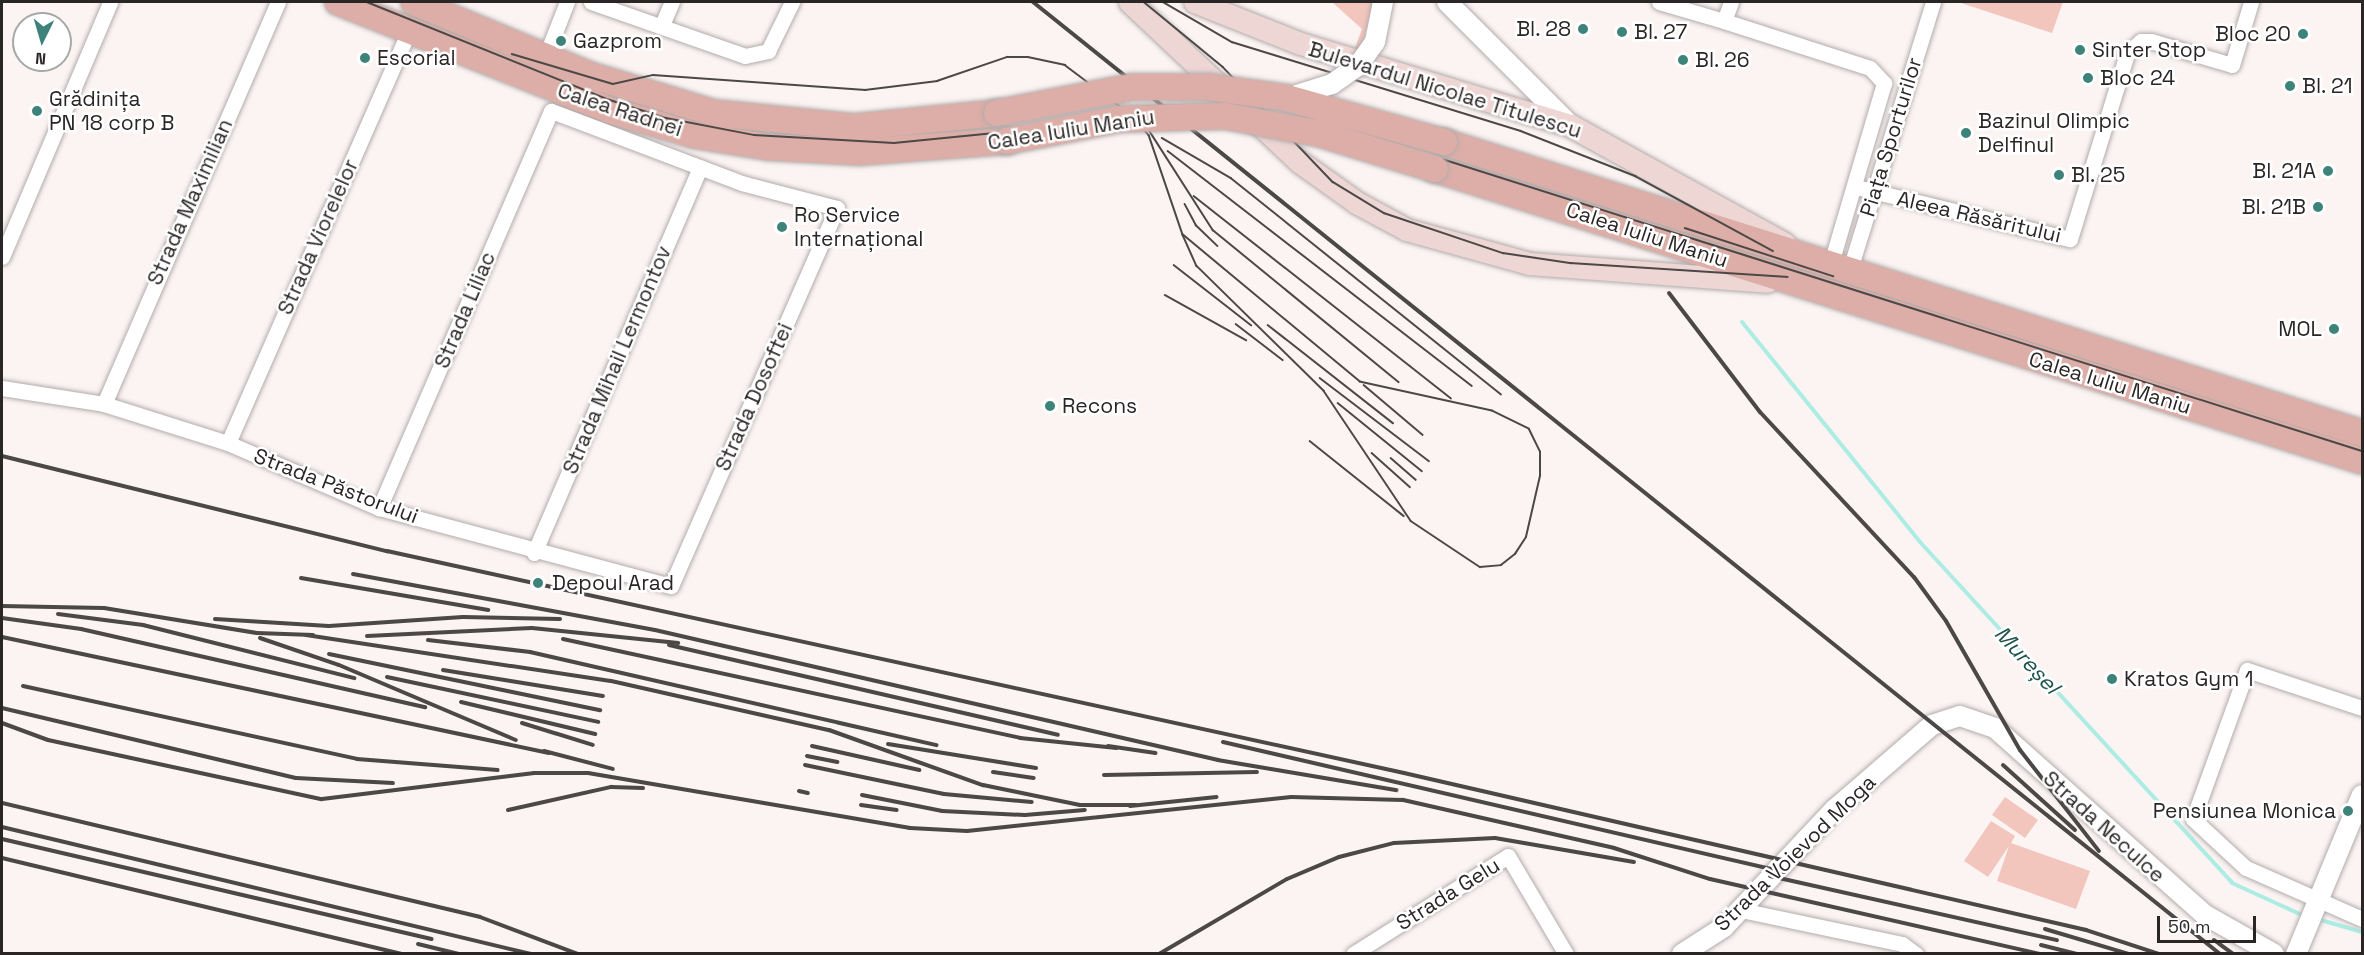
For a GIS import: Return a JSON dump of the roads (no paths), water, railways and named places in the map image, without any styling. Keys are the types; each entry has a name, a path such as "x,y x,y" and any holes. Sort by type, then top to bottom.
{"main road":[{"name":"Calea Radnei","path":"338,2 609,110 694,135 814,151 917,152"},
{"name":"Calea Radnei","path":"415,2 545,58 714,113 808,125 917,124"},
{"path":"1130,2 1301,163 1357,204 1407,230 1538,265 1728,276 1807,287 1834,285 1831,266"},
{"name":"Bulevardul Nicolae Titulescu","path":"1195,2 1301,44 1571,126 1692,188 1831,266"},
{"name":"Calea Iuliu Maniu","path":"917,124 997,113 1132,87 1208,87 1287,98 1444,142 2362,433"},
{"name":"Calea Iuliu Maniu","path":"917,152 1007,141 1119,119 1225,116 1321,134 2362,460"}],"street":[{"path":"2,256 110,2"},
{"name":"Strada Maximilian","path":"104,404 278,2"},
{"path":"545,58 567,2"},
{"path":"591,2 662,25 724,50 759,55 774,41 792,2"},
{"path":"662,25 672,2"},
{"path":"1287,98 1332,84 1358,66 1375,42 1383,2"},
{"path":"1447,2 1571,126"},
{"path":"1659,2 1724,21 1731,2"},
{"name":"Piața Sporturilor","path":"1831,266 1874,192 1933,2"},
{"name":"Aleea Răsăritului","path":"1874,192 2070,239 2127,54 2141,41 2151,41 2232,65 2251,2"},
{"name":"Piața Sporturilor","path":"1724,21 1878,74 1884,92 1831,266"},
{"name":"Strada Viorelelor","path":"228,443 409,30"},
{"name":"Strada Liliac","path":"379,508 551,111 700,167"},
{"name":"Strada Dosoftei","path":"671,586 837,208 700,167"},
{"name":"Strada Mihail Lermontov","path":"534,553 700,167"},
{"path":"1856,187 1874,192"},
{"name":"Strada Păstorului","path":"2,388 104,404 228,443 379,508 534,553 671,586"},
{"path":"2362,708 2247,670 2193,819 2246,868 2318,902 2362,919"},
{"name":"Strada Neculce","path":"1932,725 1960,716 1995,728 2205,915 2274,954"},
{"name":"Strada Voievod Moga","path":"1682,954 1740,910 1835,809 1932,725"},
{"path":"2299,947 2362,795"},
{"name":"Strada Gelu","path":"1353,954 1508,856 1566,954"},
{"path":"1740,910 1902,944 1916,954"}],"waterway":[{"name":"Mureșel","path":"1742,322 1920,542 2232,883 2304,916"},
{"name":"Mureșel","path":"2317,919 2362,932"}],"tram line":[{"path":"367,2 607,99 666,118 754,135 894,143 1004,132 1147,106 1212,105 1273,113 1439,158 2362,451"},
{"path":"1144,2 1223,67 1333,182 1384,213 1503,253 1571,263 1788,277"},
{"path":"1163,2 1232,42 1521,131 1635,176 1773,251"},
{"path":"512,54 613,84 653,75 865,90 937,81 1007,57 1028,57 1065,65 1126,111"},
{"path":"1129,113 1149,135 1183,235 1197,266 1324,391 1411,521 1480,567 1501,565 1515,554 1526,537 1540,476 1540,452 1529,429 1492,411 1360,382 1183,235"},
{"path":"1149,130 1213,230 1399,382"},
{"path":"1162,138 1231,178 1501,394"},
{"path":"1168,151 1472,386"},
{"path":"1194,196 1451,398"},
{"path":"1185,204 1196,225 1218,246"},
{"path":"1685,228 1833,276"},
{"path":"1174,265 1251,325"},
{"path":"1165,295 1246,340"},
{"path":"1236,324 1283,360"},
{"path":"1268,325 1393,423"},
{"path":"1320,378 1429,461"},
{"path":"1364,385 1423,435"},
{"path":"1338,403 1422,471"},
{"path":"1310,441 1404,516"},
{"path":"1372,453 1410,487"},
{"path":"1391,458 1416,480"}],"railway":[{"path":"1033,2 2220,954"},
{"path":"1669,293 1760,412 1914,577 1946,621 2020,750 2099,851"},
{"path":"2,456 387,551 1404,773 2086,930 2159,954"},
{"path":"353,574 655,630 1218,760 1396,790"},
{"path":"301,578 488,610"},
{"path":"2,606 104,608 257,633 313,635"},
{"path":"58,614 143,625 354,678"},
{"path":"215,619 329,626 463,617 560,619"},
{"path":"2,618 81,629 425,707"},
{"path":"367,636 532,628 678,643"},
{"path":"306,635 611,681 829,730 983,785 1080,805 1136,805"},
{"path":"2,637 549,753"},
{"path":"260,638 339,665 516,740"},
{"path":"563,639 1020,738 1116,748"},
{"path":"428,640 530,652 937,745"},
{"path":"669,645 1058,735"},
{"path":"329,654 600,710"},
{"path":"443,670 603,696"},
{"path":"387,677 598,722"},
{"path":"23,686 357,759 498,770"},
{"path":"461,702 595,734"},
{"path":"2,708 296,778 393,783"},
{"path":"2,723 48,740 322,799 534,773 588,773 910,828 967,831 1291,797 1403,800 1614,848 1710,879 2040,954"},
{"path":"522,723 593,745"},
{"path":"1223,742 1784,872"},
{"path":"888,744 1036,768"},
{"path":"812,746 919,770"},
{"path":"1108,746 1155,753"},
{"path":"544,751 613,769"},
{"path":"807,756 837,762"},
{"path":"805,765 944,794 1032,802"},
{"path":"2003,765 2075,830"},
{"path":"993,772 1034,778"},
{"path":"1104,775 1257,772"},
{"path":"508,810 611,787 643,788"},
{"path":"799,791 808,793"},
{"path":"862,795 942,811 1025,815 1085,810"},
{"path":"1130,806 1217,797"},
{"path":"2,803 480,917 578,954"},
{"path":"861,805 897,810"},
{"path":"2,827 531,954"},
{"path":"1159,954 1287,879 1339,857 1394,843 1495,838 1634,862"},
{"path":"2,839 431,939"},
{"path":"2,858 401,954"},
{"path":"1770,876 2057,940"},
{"path":"2045,929 2129,954"},
{"path":"2214,940 2233,954"},
{"path":"418,944 459,954"},
{"path":"2041,945 2077,954"}],"place":[{"name":"Bl. 28","path":"1583,29"},
{"name":"Bl. 27","path":"1622,32"},
{"name":"Bloc 20","path":"2303,34"},
{"name":"Gazprom","path":"561,41"},
{"name":"Sinter Stop","path":"2080,50"},
{"name":"Escorial","path":"365,58"},
{"name":"Bl. 26","path":"1683,60"},
{"name":"Bloc 24","path":"2088,78"},
{"name":"Bl. 21","path":"2290,86"},
{"name":"Grădinița PN 18 corp B","path":"37,111"},
{"name":"Bazinul Olimpic Delfinul","path":"1966,133"},
{"name":"Bl. 21A","path":"2328,171"},
{"name":"Bl. 25","path":"2059,175"},
{"name":"Bl. 21B","path":"2318,207"},
{"name":"Ro Service Internațional","path":"782,227"},
{"name":"MOL","path":"2334,329"},
{"name":"Recons","path":"1050,406"},
{"name":"Depoul Arad","path":"538,583"},
{"name":"Kratos Gym 1","path":"2112,679"},
{"name":"Pensiunea Monica","path":"2348,811"}]}
